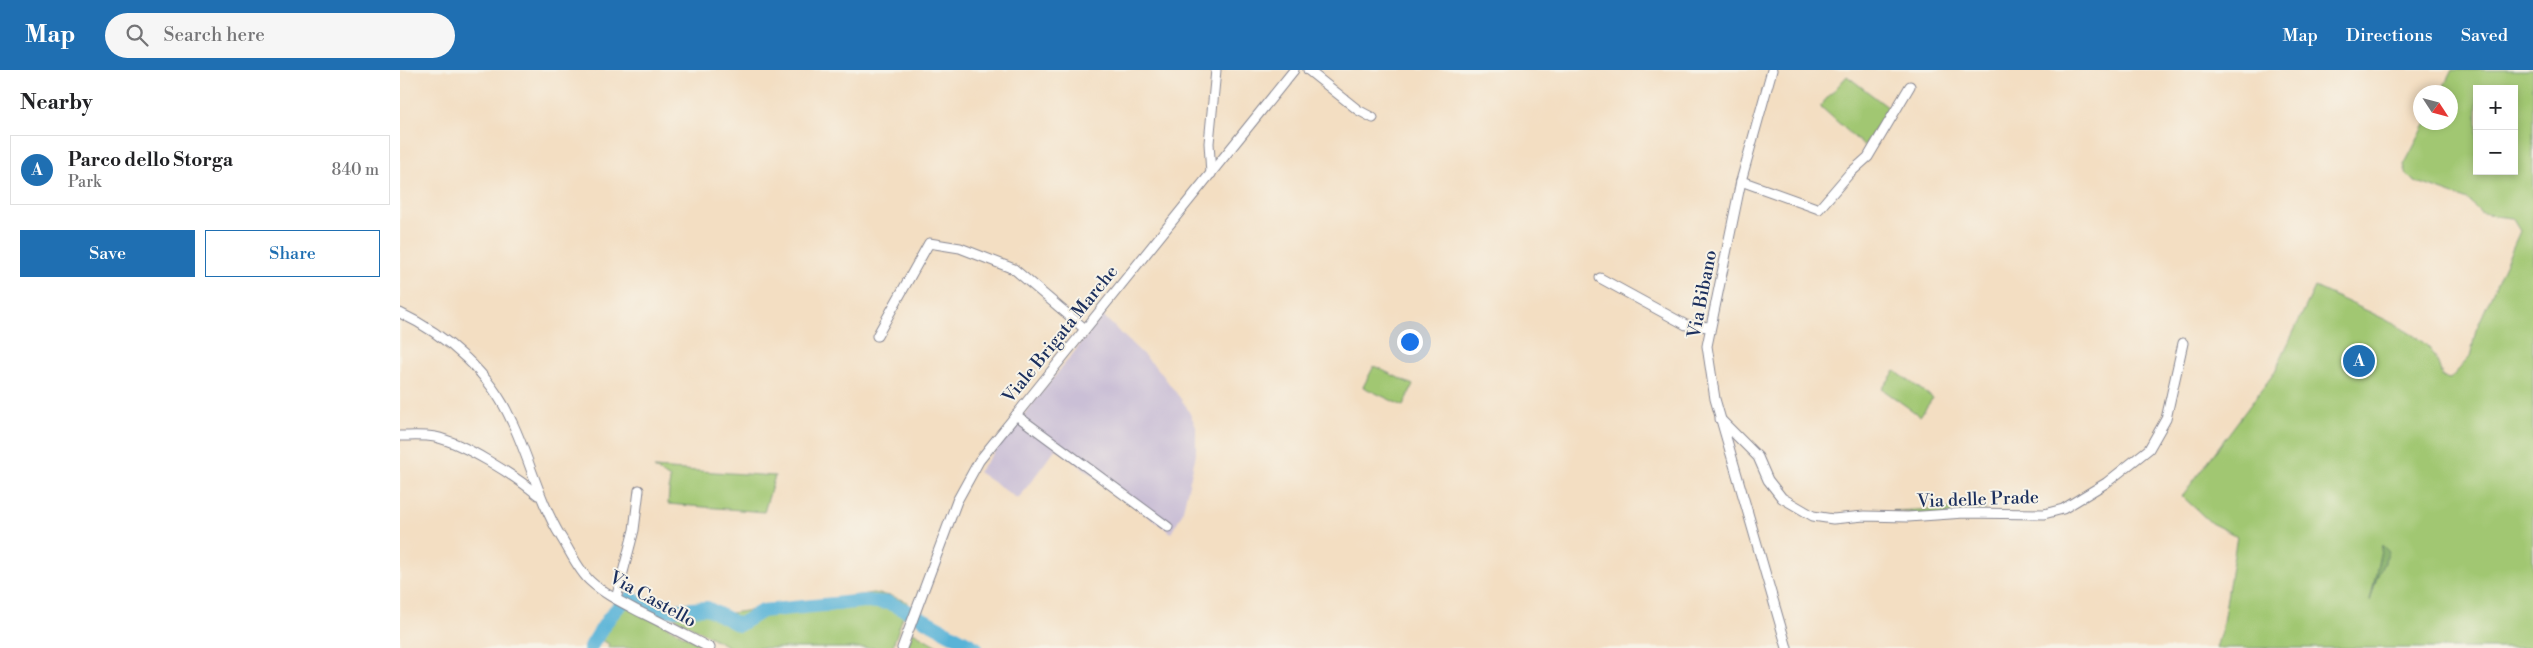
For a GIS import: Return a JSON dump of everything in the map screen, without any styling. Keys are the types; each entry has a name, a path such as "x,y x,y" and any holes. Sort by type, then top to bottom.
{"street":[{"path":"1211,174 1209,143 1216,70"},
{"name":"Viale Brigata Marche","path":"902,648 965,484 979,461 1294,70"},
{"path":"1308,70 1358,110 1373,118"},
{"name":"Via Bibano","path":"1772,70 1741,181 1707,346 1709,369 1720,420 1787,648"},
{"path":"1741,181 1819,210 1849,174 1868,157 1910,86"},
{"path":"877,336 929,242 960,248 1014,269 1085,328"},
{"path":"1600,278 1686,325 1710,327"},
{"name":"Via Castello","path":"400,313 418,321 453,347 476,368 496,393 513,424 539,496 551,521 582,572 590,581 617,600 710,648"},
{"name":"Via delle Prade","path":"1720,420 1758,457 1768,480 1782,498 1813,516 1834,519 1864,516 1908,517 1964,513 2044,514 2063,509 2106,483 2149,449 2166,419 2183,343"},
{"path":"1016,415 1168,527"},
{"name":"Via Castello","path":"400,436 434,436 453,442 524,483 539,496"},
{"path":"617,600 634,530 639,490"}],"shaded area":[{"path":"1103,316 1159,370 1186,406 1196,426 1196,454 1182,514 1171,533 1056,448 1018,499 978,472"}],"green space":[{"path":"2452,70 2533,70 2533,648 2216,648 2222,628 2237,536 2211,523 2182,496 2274,373 2315,287 2393,323 2420,340 2434,354 2442,377 2450,379 2470,357 2476,330 2520,231 2512,218 2480,212 2468,200 2415,181 2407,175 2404,165 2422,130 2458,130 2458,85 2444,85"},
{"path":"1847,76 1889,108 1864,146 1820,106"},
{"path":"1374,366 1413,385 1403,406 1363,387"},
{"path":"1895,371 1933,398 1920,416 1882,389"},
{"path":"654,468 775,476 764,512 668,504 670,478"},
{"path":"1985,507 1985,511 1934,516 1893,511"},
{"path":"2382,545 2389,552 2377,577 2370,601"},
{"path":"629,593 662,604 731,613 873,593 891,596 908,602 892,648 731,648"},
{"path":"616,599 707,648 608,648 609,644 593,636"},
{"path":"913,632 939,647 941,648 907,648"}],"waterway":[{"path":"590,648 612,614 630,598 659,611 707,608 739,625 762,611 865,601 889,603 912,613"},
{"path":"919,617 976,648"}],"place":[{"name":"Parco dello Storga","path":"2359,361"}]}
